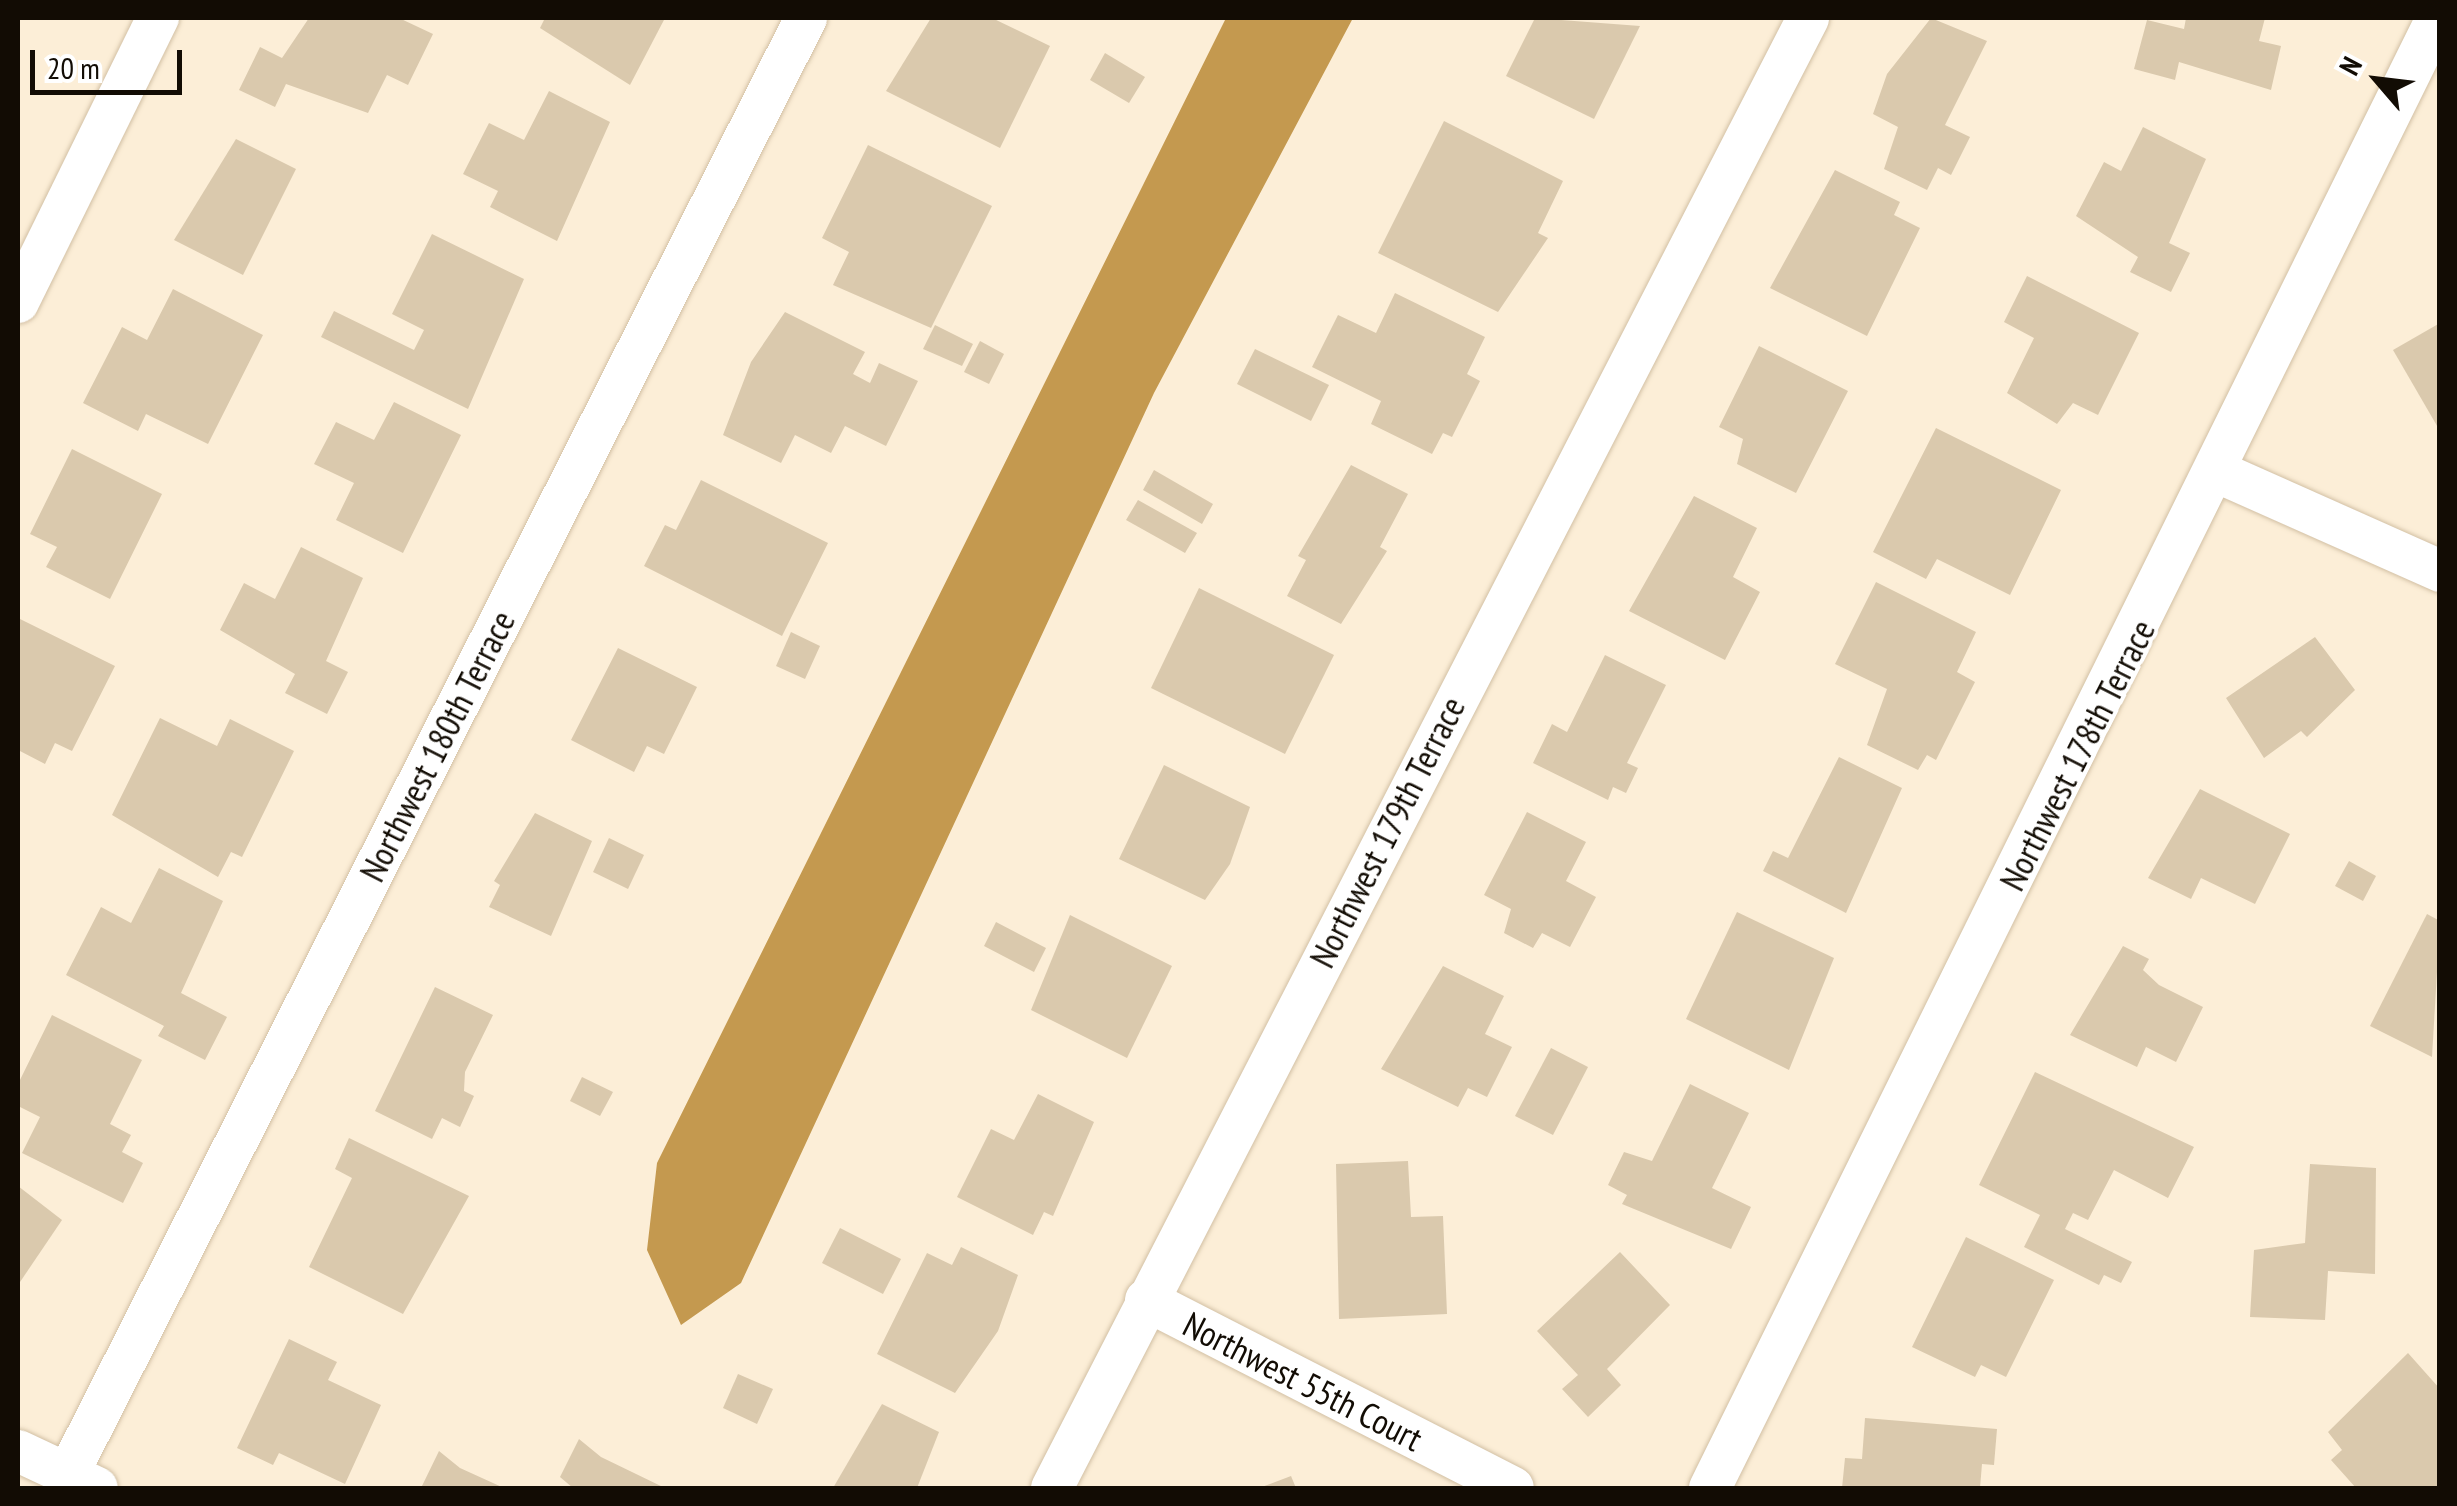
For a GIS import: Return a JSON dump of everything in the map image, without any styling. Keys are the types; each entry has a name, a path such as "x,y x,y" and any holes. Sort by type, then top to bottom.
{"street":[{"path":"18,302 158,18"},
{"name":"Northwest 180th Terrace","path":"82,1481 806,18"},
{"name":"Northwest 179th Terrace","path":"1052,1488 1808,18"},
{"name":"Northwest 178th Terrace","path":"1710,1488 2218,472 2437,18"},
{"path":"2218,472 2440,571"},
{"name":"Northwest 55th Court","path":"1146,1300 1513,1488"},
{"path":"18,1452 82,1481"}],"shaded area":[{"path":"1226,18 1353,18 1154,393 741,1283 681,1325 647,1250 657,1163"}],"building":[{"path":"309,18 399,18 433,34 408,85 387,75 368,113 286,84 275,107 239,90 260,47 282,58"},
{"path":"545,18 665,18 630,85 540,28"},
{"path":"931,18 992,18 1050,46 1000,148 886,91"},
{"path":"1535,18 1640,26 1594,119 1506,76"},
{"path":"1931,18 1987,41 1945,125 1970,137 1951,175 1938,168 1927,190 1884,169 1898,127 1873,114 1887,74"},
{"path":"2186,18 2265,18 2259,41 2281,46 2271,90 2179,62 2175,80 2134,69 2147,20 2184,29"},
{"path":"1105,53 1145,77 1129,103 1090,80"},
{"path":"549,91 610,122 557,241 490,207 498,191 463,174 489,123 524,140"},
{"path":"1444,121 1563,181 1538,233 1548,238 1498,312 1378,253"},
{"path":"2143,127 2206,159 2169,243 2190,253 2171,292 2130,272 2138,257 2076,216 2104,162 2121,171"},
{"path":"236,139 296,169 243,275 174,240"},
{"path":"868,145 992,206 931,328 833,285 849,252 822,238"},
{"path":"1835,170 1900,202 1894,215 1920,228 1867,336 1770,288"},
{"path":"432,234 524,279 468,409 321,337 334,311 414,350 424,330 392,314"},
{"path":"2027,276 2139,333 2098,415 2073,403 2057,424 2007,393 2034,338 2004,322"},
{"path":"173,289 263,335 208,444 146,414 138,431 83,403 122,327 147,340"},
{"path":"1395,293 1485,337 1467,374 1480,381 1452,437 1443,433 1432,454 1371,424 1381,401 1312,367 1338,315 1376,333"},
{"path":"785,312 865,352 853,374 870,383 879,363 918,381 886,446 845,426 831,453 795,435 781,463 723,435 751,362"},
{"path":"2440,323 2440,431 2393,350"},
{"path":"935,325 973,344 962,366 923,349"},
{"path":"980,341 1004,354 989,384 964,372"},
{"path":"1759,346 1848,391 1796,493 1737,464 1743,439 1719,427"},
{"path":"1255,349 1329,385 1311,421 1237,384"},
{"path":"394,402 461,435 403,553 336,520 354,483 314,464 336,422 374,440"},
{"path":"1936,428 2061,490 2010,595 1937,559 1926,579 1873,552"},
{"path":"72,449 162,494 110,599 46,567 57,547 30,534"},
{"path":"1351,465 1408,494 1380,547 1387,551 1341,624 1287,596 1306,560 1298,556"},
{"path":"1154,470 1213,504 1202,524 1143,490"},
{"path":"701,480 828,543 782,636 644,566 665,525 676,530"},
{"path":"1694,496 1757,528 1733,577 1760,592 1725,660 1629,611"},
{"path":"1138,500 1197,533 1185,553 1126,520"},
{"path":"301,547 363,578 326,661 348,672 327,714 285,693 295,674 220,630 244,583 275,599"},
{"path":"1876,582 1976,632 1957,672 1975,682 1936,760 1927,755 1918,770 1867,745 1887,689 1835,664"},
{"path":"1199,588 1334,655 1285,754 1151,688"},
{"path":"18,618 115,666 72,751 55,743 45,764 18,750"},
{"path":"791,632 820,646 805,679 776,666"},
{"path":"2315,637 2355,690 2307,737 2301,731 2264,758 2226,698"},
{"path":"618,648 697,687 664,754 647,746 634,772 571,740"},
{"path":"1605,655 1666,685 1627,763 1638,768 1626,793 1613,787 1608,800 1533,763 1552,724 1567,732"},
{"path":"160,718 217,746 230,719 294,751 242,857 231,852 218,877 112,815"},
{"path":"1839,757 1902,788 1846,913 1763,871 1773,851 1788,858"},
{"path":"1164,765 1250,807 1230,864 1205,900 1119,859"},
{"path":"2200,789 2290,834 2255,904 2201,878 2191,899 2148,878"},
{"path":"1527,812 1586,842 1566,881 1596,897 1570,947 1542,933 1533,948 1504,933 1511,909 1484,895"},
{"path":"535,813 592,841 551,936 489,907 500,885 494,881"},
{"path":"609,838 644,855 628,889 593,872"},
{"path":"2349,861 2376,876 2363,901 2335,886"},
{"path":"159,868 223,901 181,993 227,1017 205,1060 158,1036 164,1026 66,975 101,907 131,923"},
{"path":"1737,912 1834,958 1789,1070 1686,1019"},
{"path":"2427,914 2440,921 2432,1057 2370,1026"},
{"path":"1070,915 1172,966 1127,1058 1031,1010"},
{"path":"996,922 1046,948 1034,972 984,946"},
{"path":"2123,946 2149,959 2143,970 2159,985 2203,1007 2176,1062 2146,1047 2137,1067 2070,1035"},
{"path":"1443,966 1504,996 1485,1034 1512,1047 1487,1097 1468,1088 1458,1107 1381,1069"},
{"path":"435,987 493,1015 465,1072 464,1091 474,1096 460,1127 442,1118 432,1139 375,1111"},
{"path":"52,1015 142,1060 110,1124 131,1135 122,1152 143,1163 123,1203 22,1153 40,1117 18,1106 18,1084"},
{"path":"1551,1048 1588,1067 1553,1135 1515,1116"},
{"path":"2035,1072 2194,1147 2168,1198 2114,1170 2088,1220 2073,1213 2065,1229 2132,1262 2121,1283 2104,1275 2099,1285 2024,1247 2040,1215 1979,1185"},
{"path":"582,1077 613,1092 600,1116 570,1101"},
{"path":"1690,1084 1749,1113 1712,1188 1751,1207 1731,1249 1622,1204 1627,1195 1608,1185 1624,1152 1652,1161"},
{"path":"1038,1094 1094,1122 1053,1216 1044,1212 1033,1235 957,1197 991,1129 1014,1140"},
{"path":"349,1138 469,1196 403,1314 309,1267 352,1178 335,1169"},
{"path":"1408,1161 1411,1217 1443,1216 1447,1314 1339,1319 1336,1164"},
{"path":"2310,1164 2376,1168 2375,1274 2328,1271 2325,1320 2250,1317 2254,1250 2305,1243"},
{"path":"18,1186 62,1220 18,1285"},
{"path":"840,1228 901,1259 883,1294 822,1263"},
{"path":"1966,1237 2054,1280 2006,1377 1981,1365 1975,1377 1912,1347"},
{"path":"961,1247 1018,1275 998,1331 955,1393 877,1354 927,1253 952,1265"},
{"path":"1620,1252 1670,1305 1607,1369 1621,1385 1588,1417 1562,1389 1578,1375 1537,1331"},
{"path":"289,1339 337,1362 328,1380 381,1405 345,1484 279,1453 273,1465 237,1448"},
{"path":"2408,1353 2440,1389 2440,1487 2356,1488 2331,1460 2342,1450 2328,1432"},
{"path":"738,1374 773,1389 757,1424 723,1408"},
{"path":"882,1404 939,1432 917,1488 833,1488"},
{"path":"1865,1418 1997,1429 1994,1465 1982,1464 1980,1488 1842,1488 1845,1458 1862,1459"},
{"path":"579,1439 601,1457 665,1488 573,1488 560,1477"},
{"path":"439,1451 460,1468 504,1488 421,1488"},
{"path":"1291,1476 1296,1488 1259,1488"}]}
